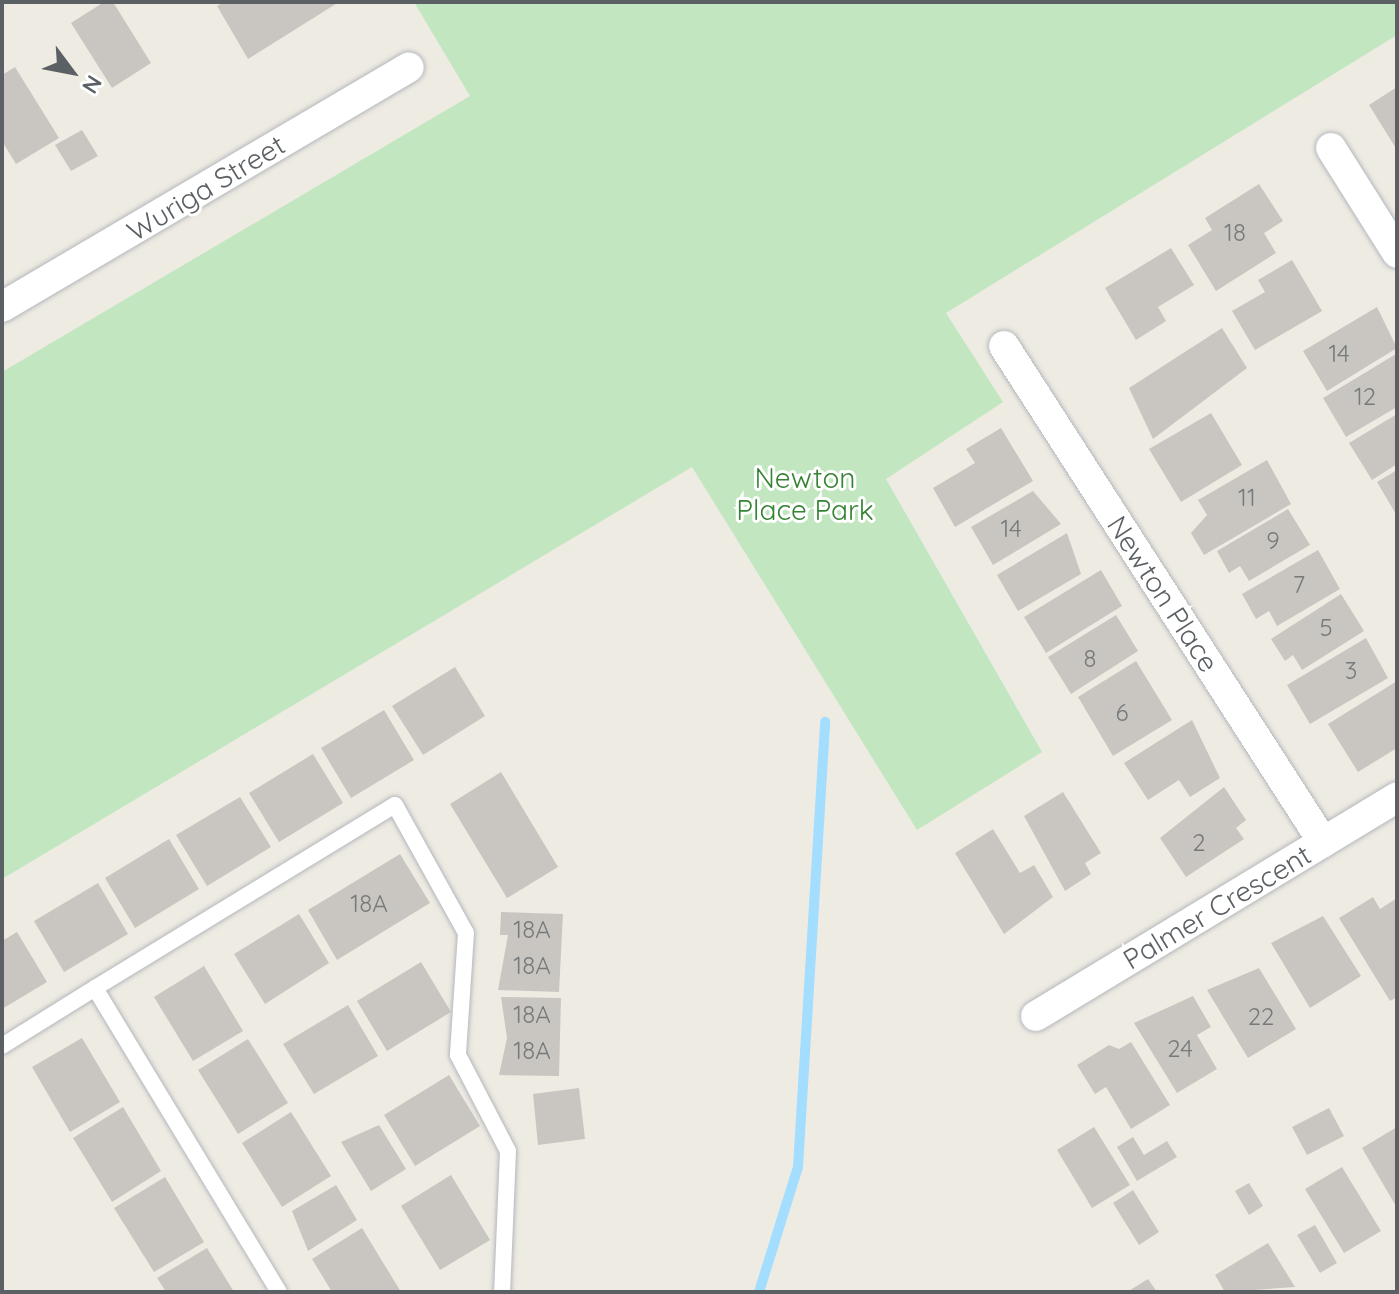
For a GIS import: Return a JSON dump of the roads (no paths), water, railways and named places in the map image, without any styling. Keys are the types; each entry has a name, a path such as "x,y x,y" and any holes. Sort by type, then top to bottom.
{"street":[{"name":"Wuriga Street","path":"2,307 409,67"},
{"path":"1331,148 1397,253"},
{"name":"Newton Place","path":"1004,346 1323,842"},
{"name":"Palmer Crescent","path":"1036,1016 1397,797"}],"lane":[{"path":"2,1046 395,805 466,933 458,1055 508,1151 502,1292"},
{"path":"95,988 279,1292"}],"waterway":[{"path":"759,1292 798,1167 825,722"}],"park label":[{"name":"Newton Place Park","path":"805,494"}]}
